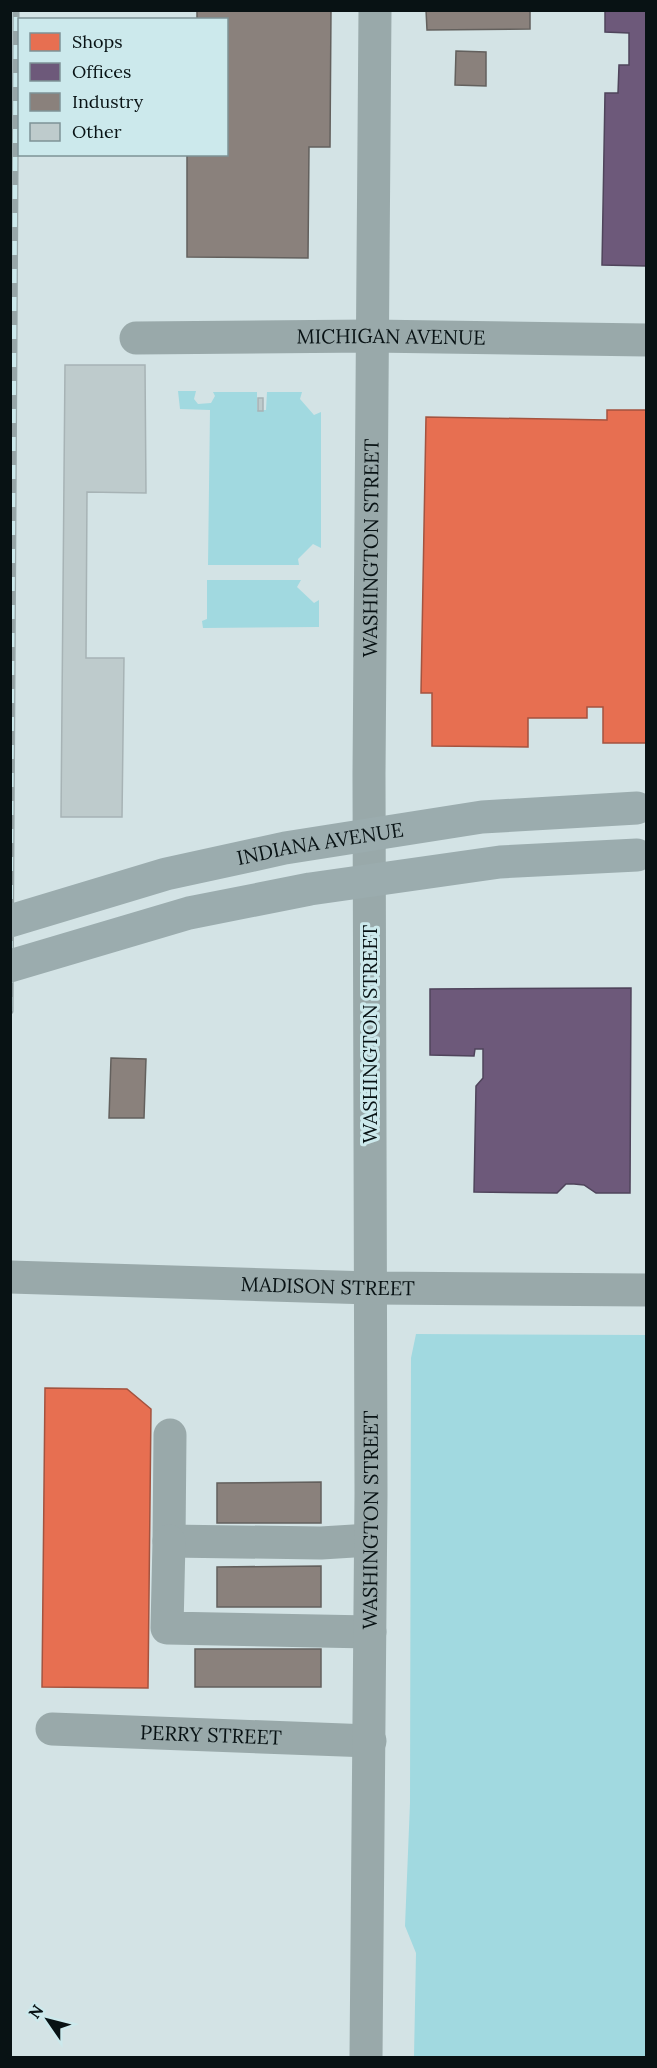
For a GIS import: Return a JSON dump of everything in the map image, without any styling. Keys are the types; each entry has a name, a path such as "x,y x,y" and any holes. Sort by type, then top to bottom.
{"main road":[{"name":"INDIANA AVENUE","path":"10,921 166,874 285,848 482,817 637,808"},
{"path":"10,966 189,914 310,889 500,862 637,855"}],"street":[{"name":"WASHINGTON STREET","path":"366,2058 370,1741 371,336 374,272 375,10"},
{"name":"MICHIGAN AVENUE","path":"136,338 371,336 646,340"},
{"name":"MADISON STREET","path":"10,1277 371,1288 646,1290"},
{"path":"170,1435 167,1628 370,1632"},
{"path":"169,1541 321,1543 370,1540"},
{"name":"PERRY STREET","path":"52,1729 370,1741"}],"shaded area":[{"path":"178,391 196,391 194,399 198,404 211,403 215,396 213,392 257,392 257,410 266,410 267,392 302,392 300,399 314,415 321,412 321,548 313,544 298,559 299,565 208,565 210,410 180,409"},
{"path":"207,580 301,580 297,587 314,603 319,600 319,627 203,628 202,621 207,619"},
{"path":"416,1334 646,1335 646,2057 414,2057 416,1953 405,1926 410,1803 411,1358"}],"building: Shops":[{"path":"607,410 646,410 646,743 603,743 603,707 587,707 587,718 528,718 528,747 432,746 432,693 421,693 426,417 607,420"},
{"path":"45,1388 127,1389 151,1409 148,1688 42,1687"}],"building: Offices":[{"path":"605,10 646,10 646,266 602,265 605,93 618,93 619,65 629,65 629,33 605,32"},
{"path":"631,988 630,1193 596,1193 584,1185 574,1184 566,1184 557,1193 474,1192 476,1086 483,1078 483,1049 475,1049 474,1056 430,1055 430,989"}],"building: Industry":[{"path":"197,10 331,10 330,147 309,147 308,258 187,257 187,156 228,156 228,18 197,18"},
{"path":"426,10 530,10 530,29 427,30"},
{"path":"456,51 486,52 486,86 455,85"},
{"path":"111,1058 146,1059 144,1118 109,1118"},
{"path":"321,1482 321,1523 217,1523 217,1483"},
{"path":"321,1566 321,1607 217,1607 217,1567"},
{"path":"195,1649 321,1649 321,1687 195,1687"}],"building: Other":[{"path":"65,365 145,365 146,493 87,492 86,658 124,658 122,817 61,817"},
{"path":"258,398 263,398 263,411 258,411"}],"railway":[{"path":"10,1011 16,10"}]}
